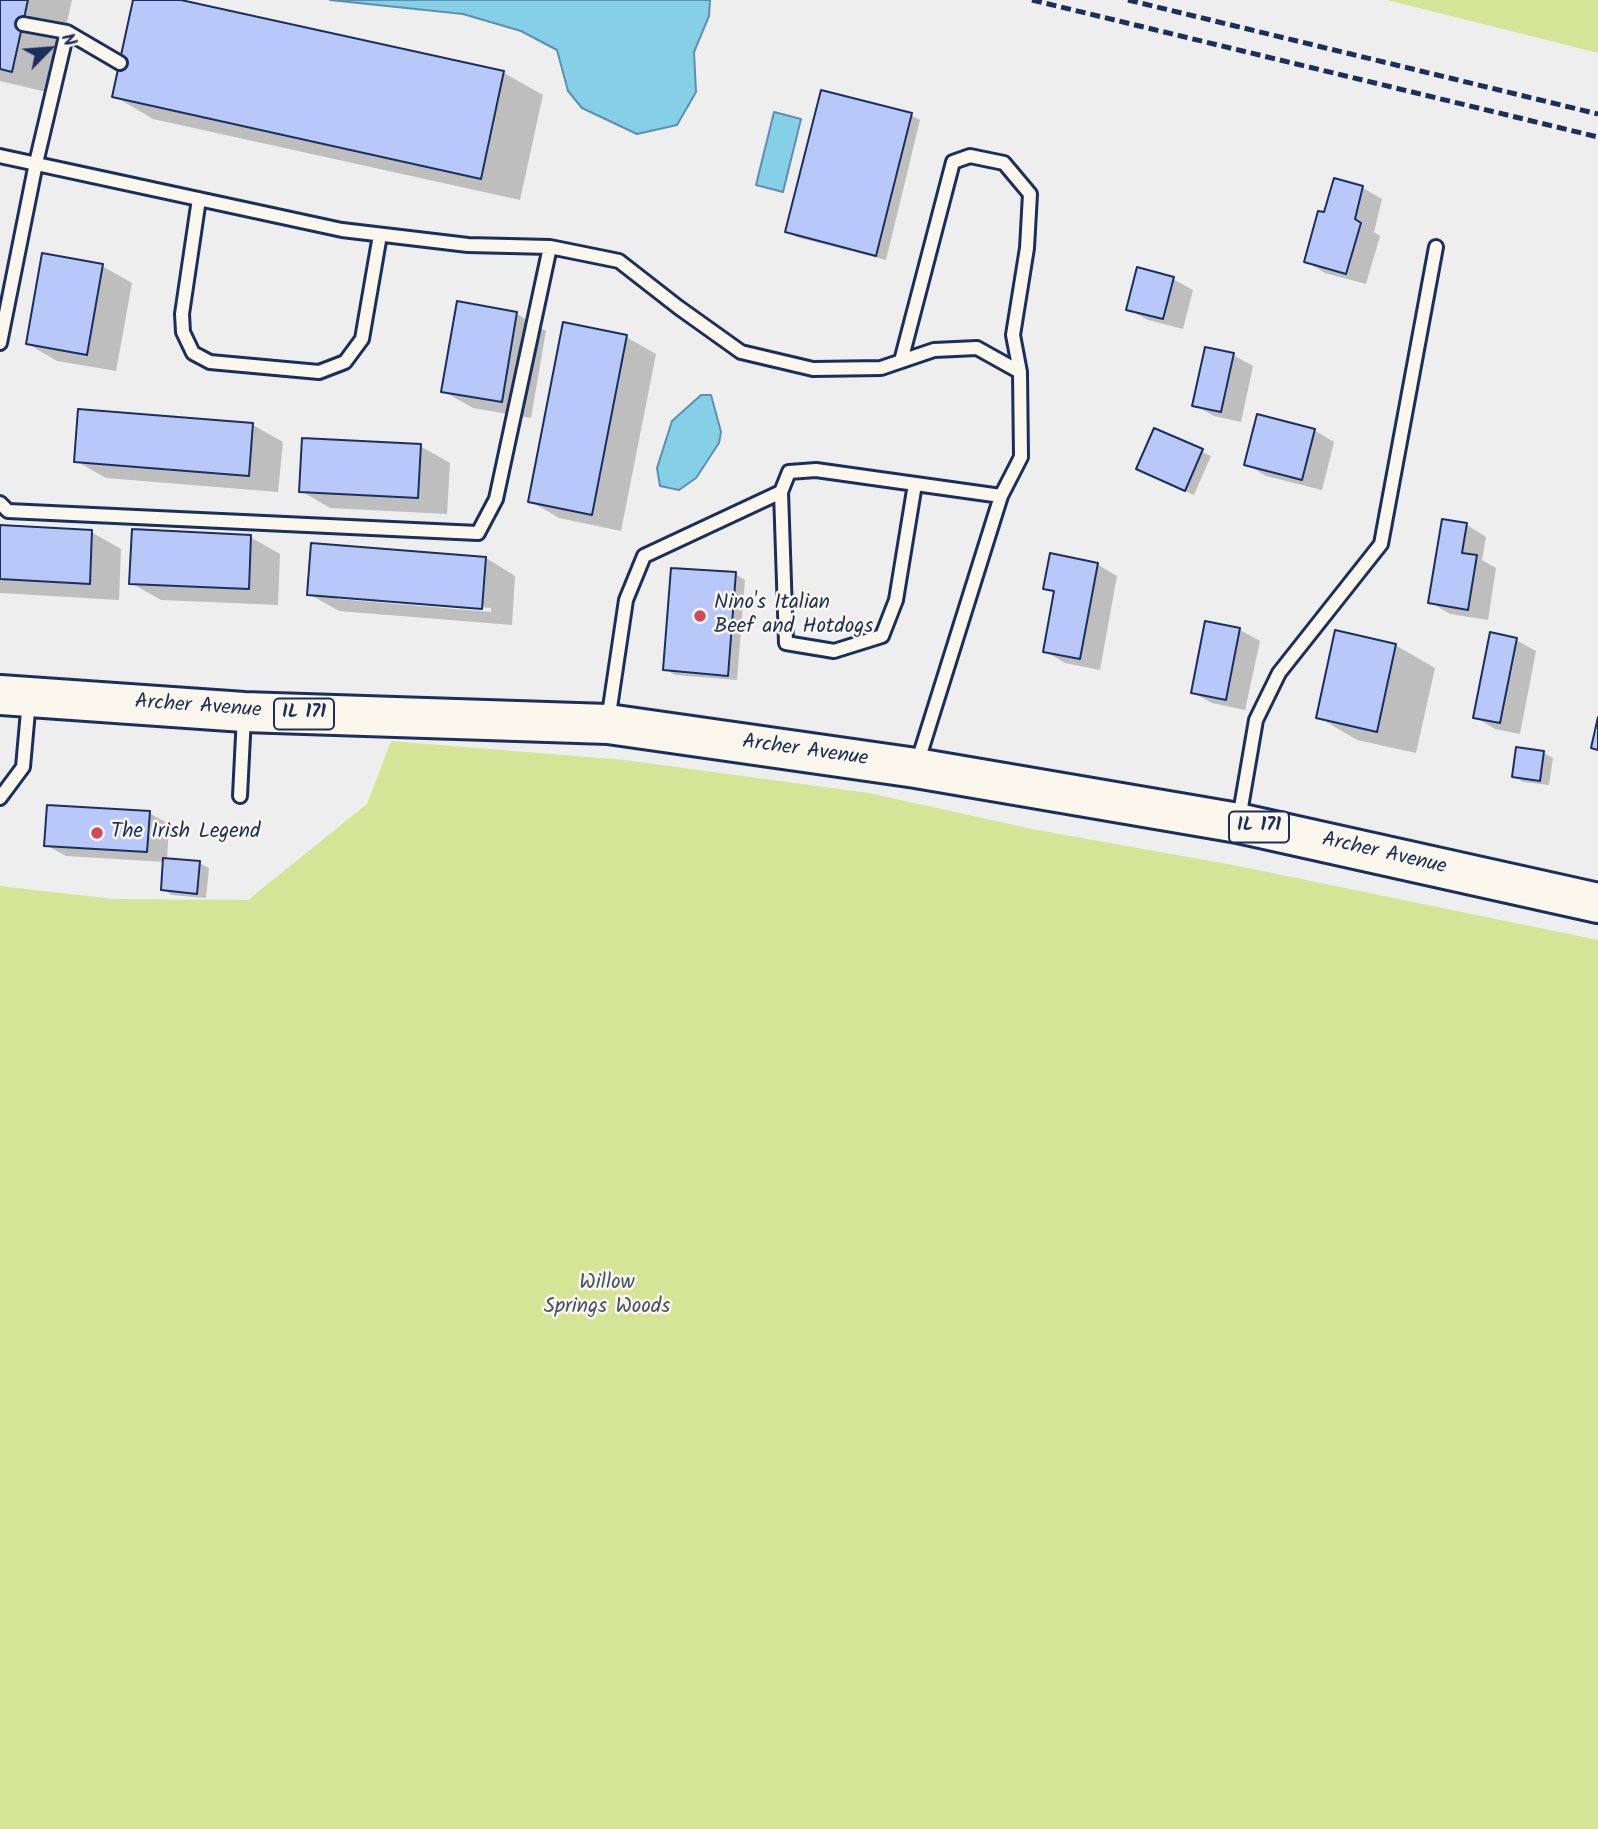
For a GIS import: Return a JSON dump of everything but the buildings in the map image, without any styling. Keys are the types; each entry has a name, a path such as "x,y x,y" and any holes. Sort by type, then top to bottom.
{"main road":[{"name":"Archer Avenue","path":"15,696 244,712 608,724 916,768 1238,823 1598,903"}],"lane":[{"path":"23,24 67,33 120,64"},
{"path":"0,343 36,163 67,33"},
{"path":"0,156 342,230 468,245 550,247 620,261 741,352 813,369 881,368 934,350 977,348 1020,372"},
{"path":"901,361 953,162 970,156 1004,163 1030,194 1027,248 1013,335 1020,372 1021,457 1001,496 916,768"},
{"path":"199,199 181,314 183,332 193,352 210,362 319,372 345,362 362,339 380,235"},
{"path":"0,503 8,511 478,533 496,499 550,247"},
{"path":"1238,823 1256,720 1279,673 1381,544 1436,247"},
{"path":"915,484 896,600 882,636 834,651 786,643 781,492 789,472 816,470 1001,496"},
{"path":"608,724 626,600 644,556 781,492"},
{"path":"0,798 23,767 15,696"},
{"path":"240,796 244,712"}],"green space":[{"path":"1387,0 1598,0 1598,53"},
{"name":"Willow Springs Woods","path":"391,741 624,760 869,793 1032,829 1238,866 1598,940 1598,1829 0,1829 0,886 113,899 248,900 367,804"}],"water":[{"path":"330,0 710,0 709,16 694,52 696,92 677,125 637,134 582,108 568,91 557,50 521,31 463,14"},
{"path":"774,112 801,119 783,192 756,185"},
{"path":"701,395 711,395 721,432 719,443 696,478 679,490 660,486 657,468 672,421"}],"railway":[{"path":"1032,0 1598,137"},
{"path":"1128,0 1598,114"}],"place":[{"name":"Nino's Italian Beef and Hotdogs","path":"700,616"},
{"name":"The Irish Legend","path":"97,833"}]}
